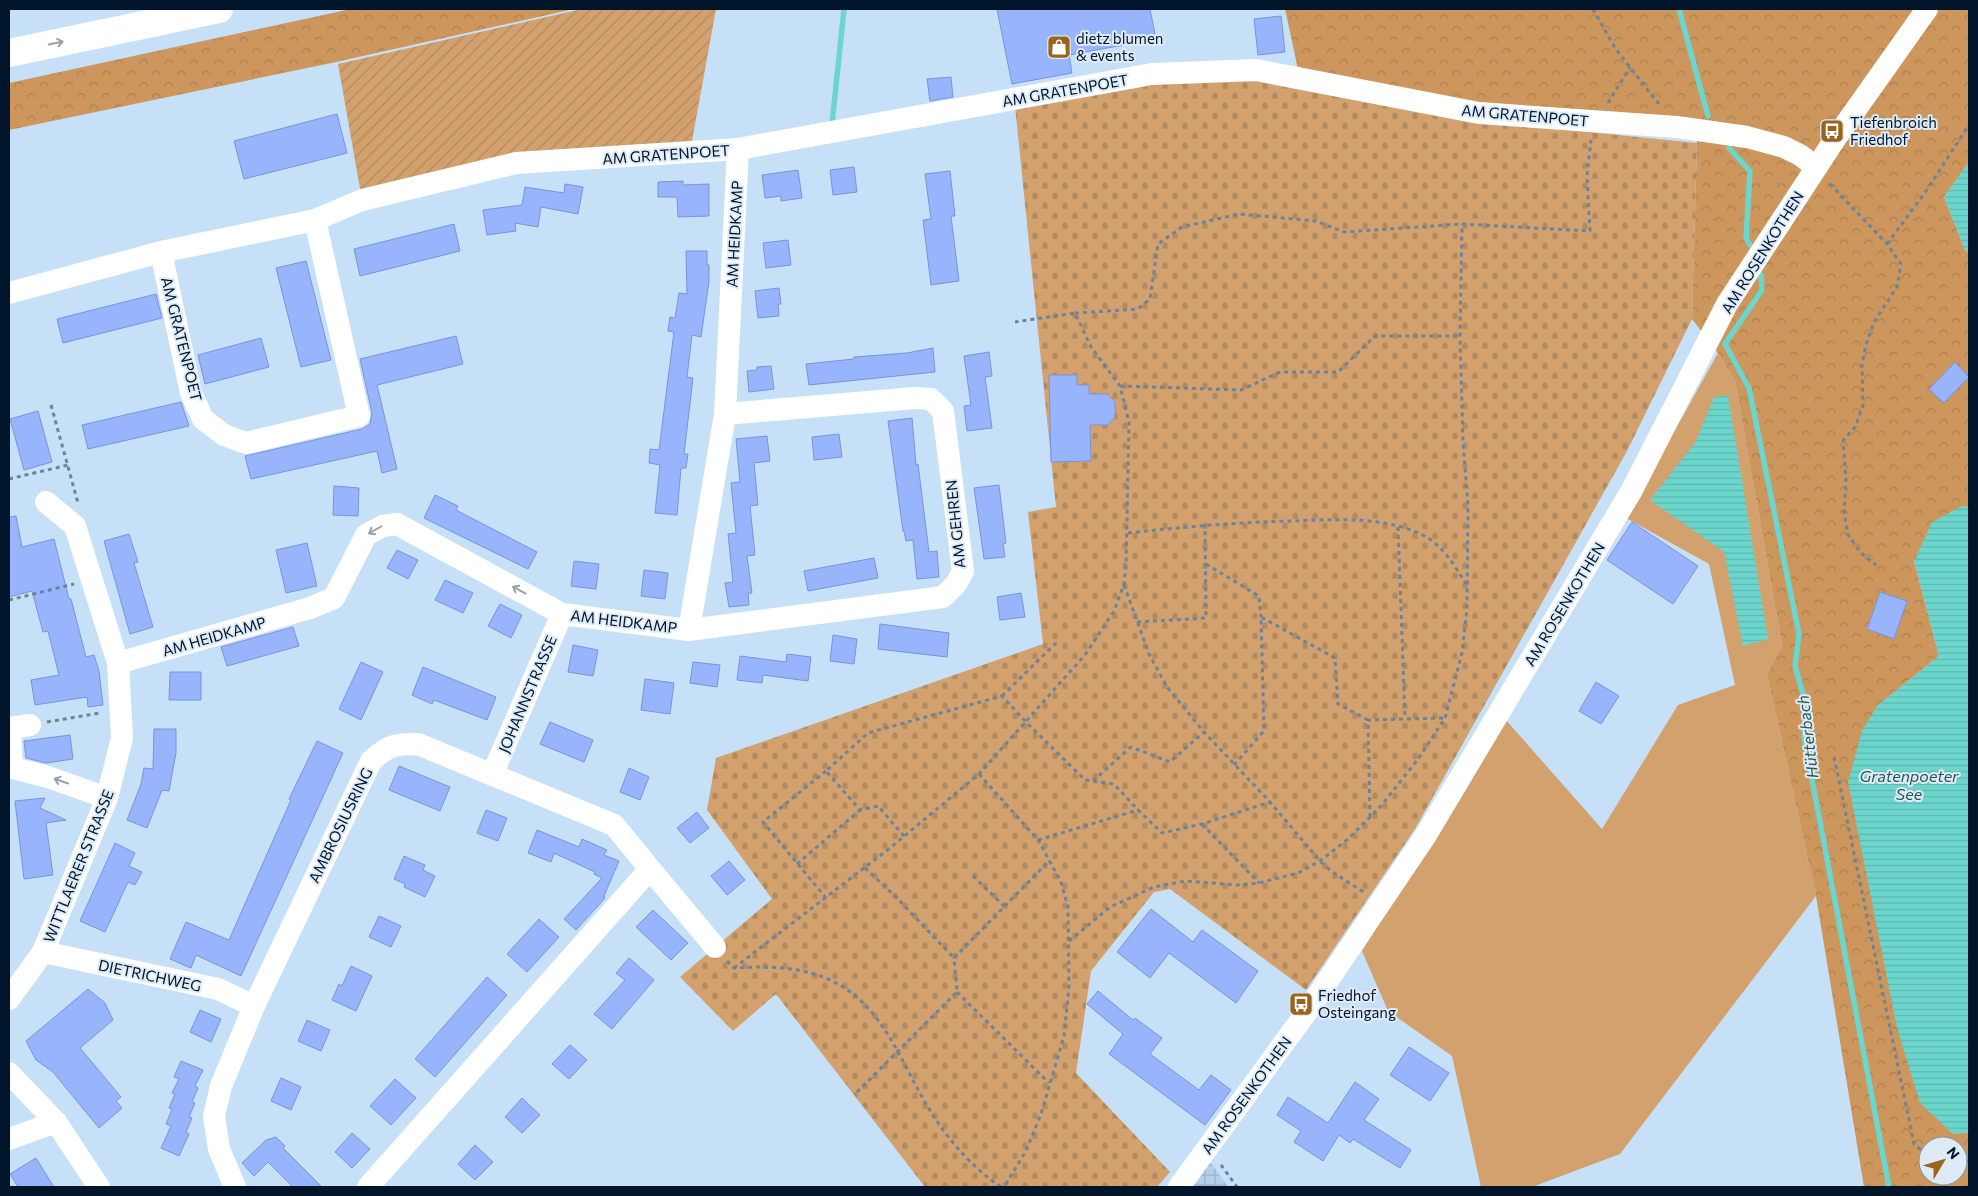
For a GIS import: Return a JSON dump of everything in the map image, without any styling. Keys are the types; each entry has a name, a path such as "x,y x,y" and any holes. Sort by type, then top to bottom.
{"highway":[{"path":"9,53 219,9"}],"street":[{"name":"AM ROSENKOTHEN","path":"1179,1187 1308,1010 1426,835 1632,490 1728,304 1815,169 1927,9"},
{"name":"AM GRATENPOET","path":"9,293 161,252 314,220 362,200 516,164 738,149 1152,74 1256,70 1479,113 1677,127 1747,137 1784,147 1800,156 1815,169"},
{"name":"AM HEIDKAMP","path":"118,663 310,608 334,598 366,535 383,526 397,524 562,614 689,630 725,414 738,149"},
{"name":"AM GRATENPOET","path":"161,252 191,393 203,420 224,435 246,443 360,416 314,220"},
{"name":"AM GEHREN","path":"689,630 943,597 956,584 962,571 943,411 930,399 915,398 725,414"},
{"path":"46,502 75,526"},
{"name":"WITTLAERER STRASSE","path":"9,999 43,952 107,798 122,738 118,663 75,526"},
{"name":"JOHANNSTRASSE","path":"492,775 562,614"},
{"path":"30,725 10,728 10,768 48,777 107,798"},
{"name":"AMBROSIUSRING","path":"235,1187 219,1149 214,1116 221,1086 254,1006 371,761 383,751 396,744 418,744 614,825 715,948"},
{"path":"368,1187 650,869"},
{"name":"DIETRICHWEG","path":"43,952 218,989 254,1006"},
{"path":"9,1073 56,1122 99,1187"},
{"path":"9,1139 56,1122"}],"path":[{"path":"1593,9 1615,48 1677,127"},
{"path":"1015,322 1075,314 1138,309 1150,299 1158,244 1182,226 1239,214 1316,222 1344,232 1462,224 1590,231 1586,176 1592,132 1596,122 1630,67"},
{"path":"1887,244 1924,194 1969,125"},
{"path":"1815,169 1887,244 1901,264 1897,287 1874,322 1866,345 1862,364 1863,406 1855,427 1843,441 1846,480 1844,512 1848,535 1861,553 1876,565"},
{"path":"1070,941 1110,907 1154,887 1186,882 1237,886 1259,883 1298,873 1320,861 1348,839 1381,806 1418,759 1445,718 1462,653 1468,586 1468,505 1463,442 1460,336 1462,224"},
{"path":"734,968 864,868 979,774 1085,655 1114,611 1124,584 1128,533 1129,422 1120,386 1091,348 1075,314"},
{"path":"1120,386 1241,390 1280,372 1338,372 1375,336 1460,336"},
{"path":"51,405 83,520 75,526"},
{"path":"9,479 68,465"},
{"path":"1128,533 1231,522 1370,520 1398,527 1427,538 1444,552 1468,586"},
{"path":"1137,622 1206,618 1205,525"},
{"path":"1398,527 1406,718"},
{"path":"1206,564 1259,596 1264,731 1234,765"},
{"path":"9,600 92,580"},
{"path":"1124,584 1149,654 1167,687 1204,732 1270,802 1320,861 1331,871 1380,903"},
{"path":"1261,617 1335,658 1338,704 1368,720 1445,718"},
{"path":"826,898 763,822 826,771 868,733 1002,696 1059,640"},
{"path":"1002,696 1085,780 1114,784 1162,833 1202,824 1270,802"},
{"path":"30,725 120,710"},
{"path":"1368,720 1370,818"},
{"path":"1093,781 1131,747 1170,762 1204,732"},
{"path":"1834,758 1914,1144 1918,1148"},
{"path":"826,771 860,810"},
{"path":"715,948 734,968 774,966 803,971 828,979 851,993 870,1011 887,1032 920,1093 946,1134 973,1164 1002,1187 1026,1151 1041,1114 1064,1036 1069,987 1070,941 1068,907 1061,882 1038,840 979,774"},
{"path":"797,864 860,810 878,806 904,836"},
{"path":"1038,840 1138,810"},
{"path":"1202,824 1259,883"},
{"path":"954,958 1049,861"},
{"path":"864,868 902,903 954,958 957,992 1049,1084"},
{"path":"973,876 1004,906"},
{"path":"858,1092 957,992"},
{"path":"1209,1148 1237,1187"}],"shaded area":[{"path":"1210,1162 1228,1187 1192,1187"}],"green space":[{"path":"351,9 574,9 336,62 9,130 9,83"},
{"path":"582,9 716,9 690,152 516,163 362,200 338,64"},
{"path":"1285,9 1969,9 1969,162 1944,197 1965,250 1969,253 1969,508 1962,506 1914,561 1939,656 1877,706 1953,1134 1969,1132 1969,1187 1864,1187 1816,896 1767,674 1782,645 1735,381 1718,353 1692,319 1697,143 1695,119 1481,107 1299,74"},
{"path":"1255,77 1478,121 1697,143 1692,319 1627,451 1415,829 1306,990 1170,889 1154,892 1091,971 1076,1073 1170,1172 1157,1187 925,1187 776,994 733,1031 680,977 772,899 707,810 716,758 1043,644 1028,512 1056,507 1015,106 1154,83"},
{"path":"1718,353 1735,381 1782,645 1767,674 1816,896 1620,1154 1532,1187 1481,1187 1452,1056 1388,1011 1362,951 1505,719 1602,829 1678,705 1735,685 1709,564 1626,518"}],"water":[{"path":"1969,162 1969,253 1965,250 1944,197"},
{"path":"1728,395 1768,639 1743,646 1724,552 1650,500 1695,443 1714,397"},
{"name":"Gratenpoeter See","path":"1962,506 1969,508 1969,1132 1953,1134 1920,1103 1897,1028 1848,782 1862,731 1877,706 1939,656 1914,561 1932,522"}],"building":[{"name":"dietz blumen & events","path":"997,9 1150,9 1156,39 1069,55 1072,73 1012,84"},
{"path":"1281,16 1285,52 1258,55 1254,19"},
{"path":"951,77 953,97 930,101 927,79"},
{"path":"337,114 347,153 244,179 234,141"},
{"path":"854,167 857,192 833,195 830,170"},
{"path":"798,170 802,198 781,201 781,196 765,198 762,175"},
{"path":"950,171 955,216 951,216 959,281 931,285 923,220 931,219 925,174"},
{"path":"683,181 683,185 709,184 709,216 678,217 677,197 658,197 658,182"},
{"path":"565,184 583,187 578,214 541,207 538,227 515,223 516,231 487,235 483,210 522,205 525,187 564,193"},
{"path":"454,224 460,251 360,276 354,249"},
{"path":"788,240 791,265 766,268 763,243"},
{"path":"686,251 707,251 709,281 701,337 692,335 687,377 693,378 684,454 688,454 686,468 681,468 677,515 655,513 660,465 649,463 650,449 659,450 674,332 668,331 670,317 675,318 679,293 687,294"},
{"path":"306,261 331,360 301,367 276,268"},
{"path":"779,288 781,304 778,304 779,316 758,318 755,291"},
{"path":"156,294 162,318 63,343 57,319"},
{"path":"456,336 463,364 377,385 397,469 382,473 377,451 251,479 245,456 362,429 370,424 372,413 360,359"},
{"path":"261,338 269,367 205,384 198,355"},
{"path":"933,348 935,372 809,385 806,364 854,359 854,357 907,353"},
{"path":"989,352 992,376 985,377 992,428 967,431 964,406 971,405 964,356"},
{"path":"1955,362 1969,377 1944,403 1929,389"},
{"path":"771,366 774,389 749,392 747,371 757,370 757,367"},
{"path":"1049,375 1077,375 1077,385 1089,385 1089,394 1107,394 1115,402 1115,417 1108,425 1090,425 1091,461 1051,462"},
{"path":"181,402 189,426 88,449 82,425"},
{"path":"38,411 52,462 24,470 10,419"},
{"path":"912,418 916,465 918,464 929,552 937,551 939,577 917,579 913,540 906,541 903,531 888,421"},
{"path":"839,434 842,457 814,460 812,437"},
{"path":"767,436 770,461 754,463 758,505 750,506 755,555 747,556 752,593 748,593 749,605 729,607 725,583 733,582 728,534 736,533 731,483 740,482 736,439"},
{"path":"999,485 1006,543 1003,544 1005,557 984,559 974,488"},
{"path":"334,486 359,488 358,516 333,515"},
{"path":"435,495 458,506 456,510 537,552 528,569 424,518"},
{"path":"16,516 22,547 54,539 86,657 94,655 99,671 103,705 88,707 87,697 35,705 31,680 59,675 48,631 43,632 32,591 9,597 9,517"},
{"path":"1632,522 1698,566 1673,604 1607,560"},
{"path":"129,534 138,562 134,563 153,627 130,634 104,541"},
{"path":"307,543 317,586 286,593 276,550"},
{"path":"397,550 418,560 408,579 387,568"},
{"path":"874,558 878,578 808,591 804,571"},
{"path":"574,561 599,564 596,589 571,586"},
{"path":"644,570 668,573 665,599 641,596"},
{"path":"445,580 473,593 463,613 435,600"},
{"path":"1880,592 1907,601 1894,639 1867,629"},
{"path":"1021,593 1025,617 1000,620 997,597"},
{"path":"500,604 522,615 511,638 488,626"},
{"path":"880,624 949,633 947,657 878,649"},
{"path":"293,627 299,646 227,666 221,647"},
{"path":"833,635 857,639 854,664 830,661"},
{"path":"573,645 598,650 593,676 568,672"},
{"path":"787,654 811,657 808,681 763,675 762,683 737,680 740,656 786,662"},
{"path":"361,662 383,672 361,720 339,709"},
{"path":"693,662 720,665 717,687 690,683"},
{"path":"423,667 496,697 487,720 434,700 432,704 412,695"},
{"path":"170,672 201,672 201,700 169,700"},
{"path":"645,679 674,683 670,714 641,710"},
{"path":"1596,682 1619,696 1601,724 1579,711"},
{"path":"550,722 593,740 584,762 540,744"},
{"path":"154,729 176,729 176,753 169,791 162,790 147,828 127,820 141,784 144,768 153,769"},
{"path":"70,735 73,759 46,763 26,758 24,741"},
{"path":"317,741 343,753 241,976 196,955 191,968 170,959 186,922 229,940 291,800 289,799"},
{"path":"399,766 450,787 440,811 389,790"},
{"path":"629,768 649,777 640,800 620,792"},
{"path":"45,798 40,808 66,820 46,823 53,875 24,879 15,801"},
{"path":"486,810 507,818 498,841 477,833"},
{"path":"697,812 709,828 690,843 677,828"},
{"path":"537,830 579,847 582,839 607,850 604,855 619,861 604,896 605,898 576,930 564,919 602,878 594,874 595,872 554,853 551,862 528,853"},
{"path":"115,843 135,853 129,866 142,872 135,885 128,882 105,932 80,921"},
{"path":"404,856 425,865 423,870 435,876 425,897 404,887 405,884 394,879"},
{"path":"729,861 745,880 727,895 711,876"},
{"path":"1151,909 1193,942 1202,930 1258,971 1236,1003 1169,953 1150,978 1117,952"},
{"path":"653,910 688,943 671,960 636,927"},
{"path":"379,916 401,926 391,947 369,937"},
{"path":"539,919 559,937 527,972 507,954"},
{"path":"629,958 654,980 612,1029 594,1014 625,980 616,973"},
{"path":"351,966 372,976 356,1011 332,1000 339,984 342,986"},
{"path":"487,977 507,995 435,1077 415,1059"},
{"path":"88,989 105,1003 113,1020 80,1048 121,1097 116,1101 122,1108 99,1128 53,1072 36,1060 26,1041"},
{"path":"1098,991 1133,1020 1135,1018 1162,1038 1150,1054 1199,1090 1211,1075 1231,1090 1205,1125 1109,1054 1123,1034 1087,1004"},
{"path":"200,1010 221,1019 211,1042 190,1032"},
{"path":"307,1020 330,1030 321,1051 298,1041"},
{"path":"570,1045 587,1060 569,1079 552,1064"},
{"path":"1409,1047 1449,1073 1430,1101 1390,1075"},
{"path":"181,1061 203,1070 195,1086 198,1088 192,1102 195,1103 189,1117 192,1118 186,1132 189,1134 179,1156 161,1148 171,1126 166,1124 172,1109 169,1108 175,1094 172,1093 179,1079 174,1077"},
{"path":"281,1078 301,1087 291,1110 271,1101"},
{"path":"395,1079 416,1098 391,1125 370,1106"},
{"path":"1355,1082 1379,1099 1364,1120 1411,1150 1400,1168 1353,1139 1350,1143 1339,1135 1323,1161 1294,1142 1301,1131 1277,1115 1288,1097 1328,1123"},
{"path":"522,1098 540,1115 522,1133 505,1117"},
{"path":"352,1133 370,1149 352,1168 335,1152"},
{"path":"276,1137 285,1146 283,1148 322,1187 293,1187 268,1162 254,1176 242,1163 266,1140"},
{"path":"475,1145 493,1162 475,1180 458,1164"},
{"path":"36,1158 54,1187 18,1187 10,1174"}],"waterway":[{"path":"832,124 844,9"},
{"name":"Hütterbach","path":"1679,9 1708,116"},
{"name":"Hütterbach","path":"1729,148 1750,171 1746,238 1750,245"},
{"name":"Hütterbach","path":"1761,275 1762,290 1725,344 1749,388 1799,634 1795,666 1807,708 1804,737 1889,1187"}],"place":[{"name":"dietz blumen & events","path":"1059,47"},
{"name":"Tiefenbroich Friedhof","path":"1832,131"},
{"name":"Friedhof Osteingang","path":"1301,1004"}]}
